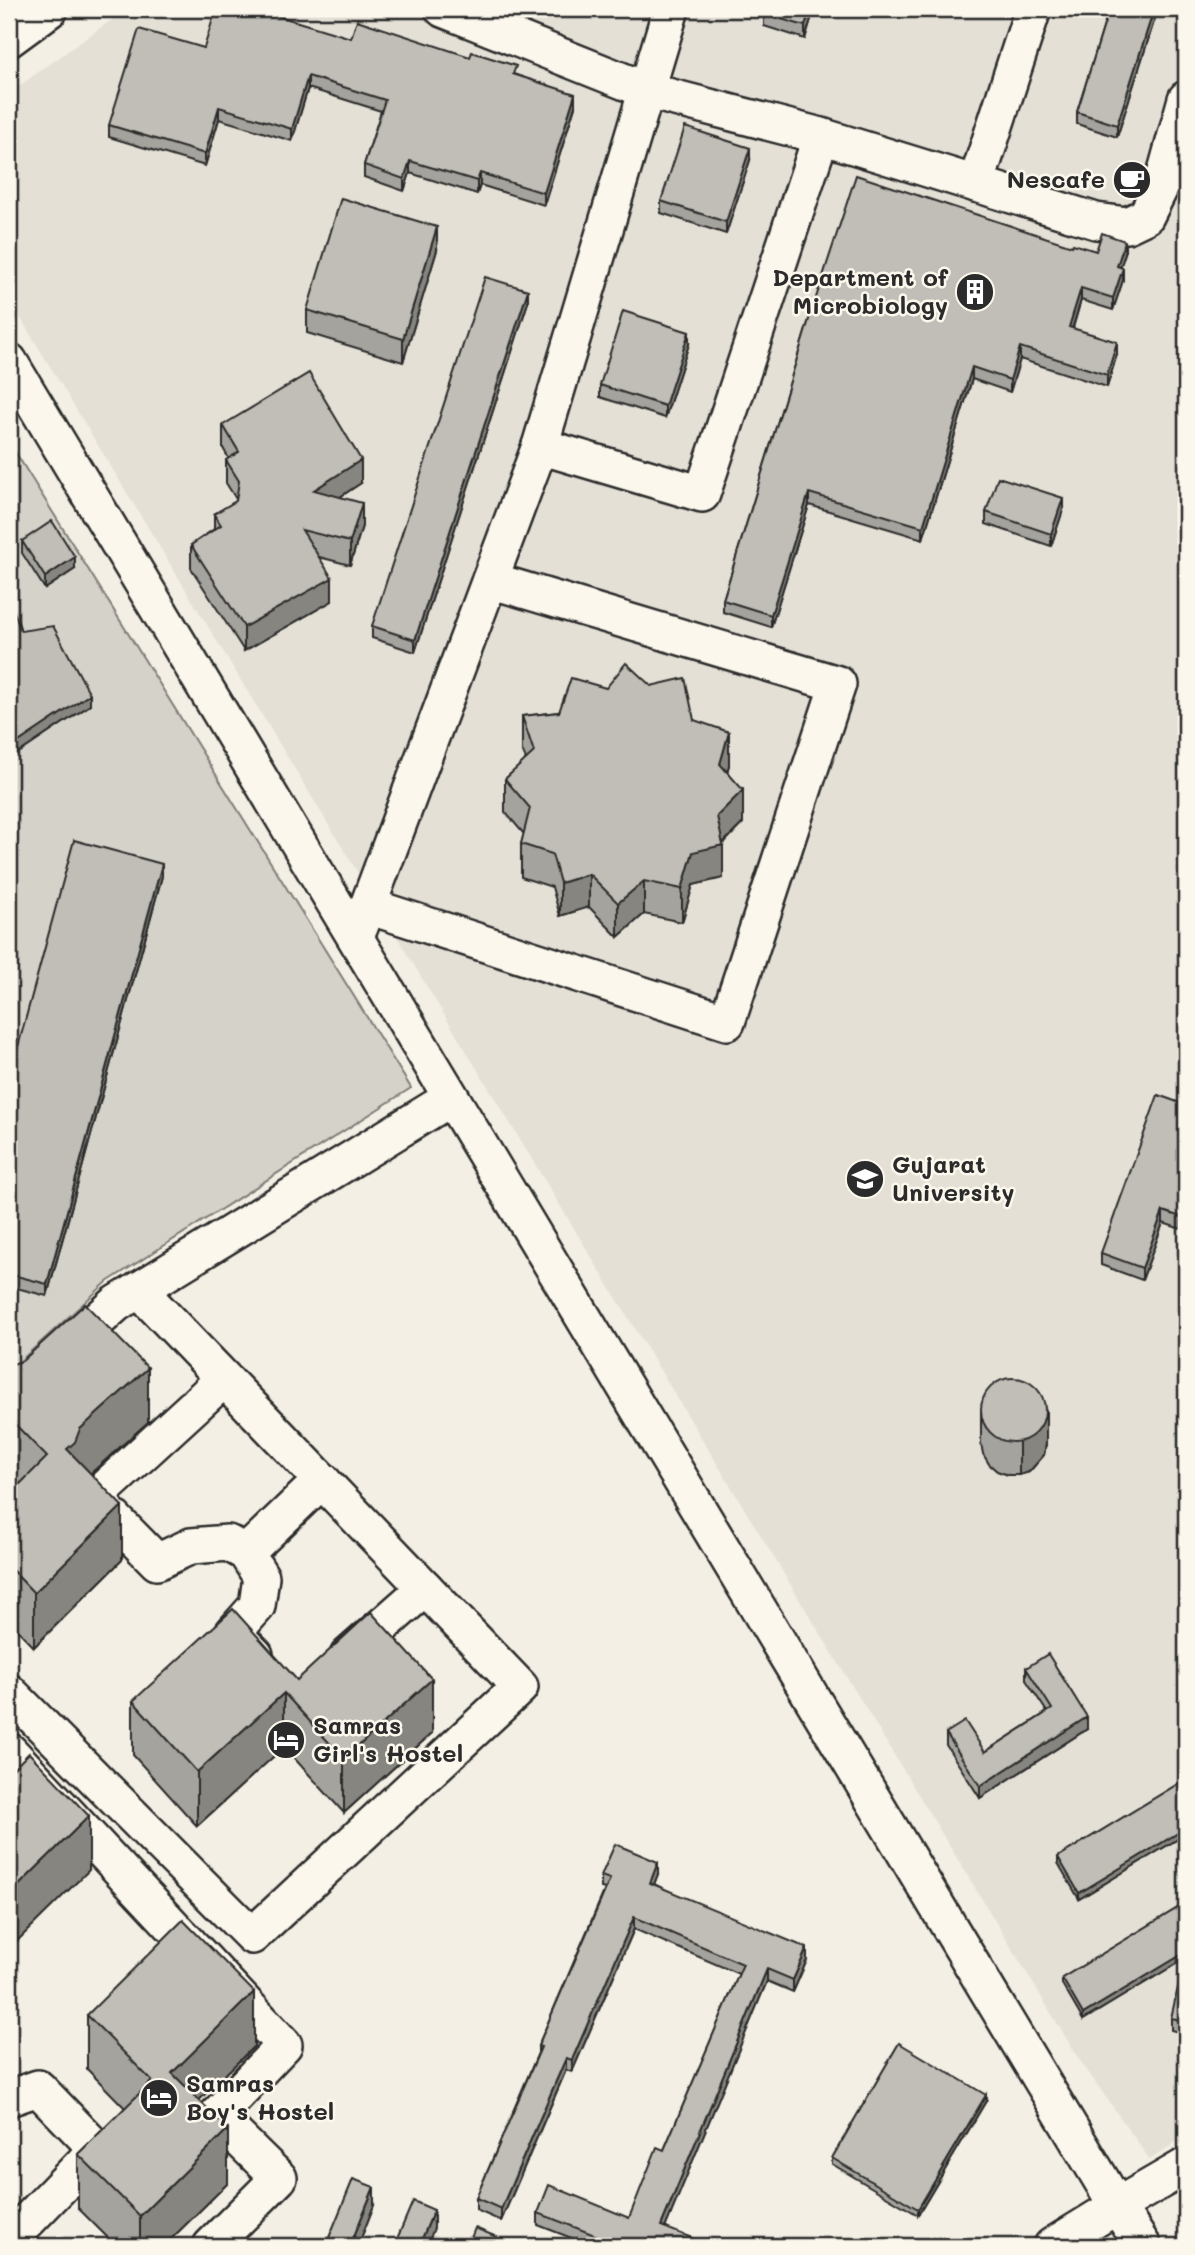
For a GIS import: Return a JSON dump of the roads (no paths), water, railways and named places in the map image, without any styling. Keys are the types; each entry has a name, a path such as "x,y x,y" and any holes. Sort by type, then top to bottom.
{"street":[{"path":"9,39 50,9"},
{"path":"443,9 648,91 821,136 1097,221 1127,225 1146,216 1163,182 1186,99"},
{"path":"356,939 540,446 671,9"},
{"path":"976,184 1032,9"},
{"path":"540,446 702,494 821,136"},
{"path":"9,361 1143,2246"},
{"path":"368,906 727,1022 838,684 490,580"},
{"path":"9,1400 116,1304 451,1098"},
{"path":"9,1692 252,1936 520,1687 139,1290"},
{"path":"224,1379 94,1498 157,1562 191,1545 228,1543 246,1553 261,1577 257,1606 233,1633 279,1681"},
{"path":"246,1553 322,1480"},
{"path":"327,1674 425,1588"},
{"path":"9,1751 284,2045 216,2116 279,2178 211,2246"},
{"path":"9,2098 38,2088 97,2149 9,2240"},
{"path":"1052,2246 1186,2166"}],"place":[{"name":"Nescafe","path":"1132,180"},
{"name":"Department of Microbiology","path":"975,292"},
{"name":"Gujarat University","path":"865,1179"},
{"name":"Samras Girl's Hostel","path":"286,1740"},
{"name":"Samras Boy's Hostel","path":"159,2098"}]}
